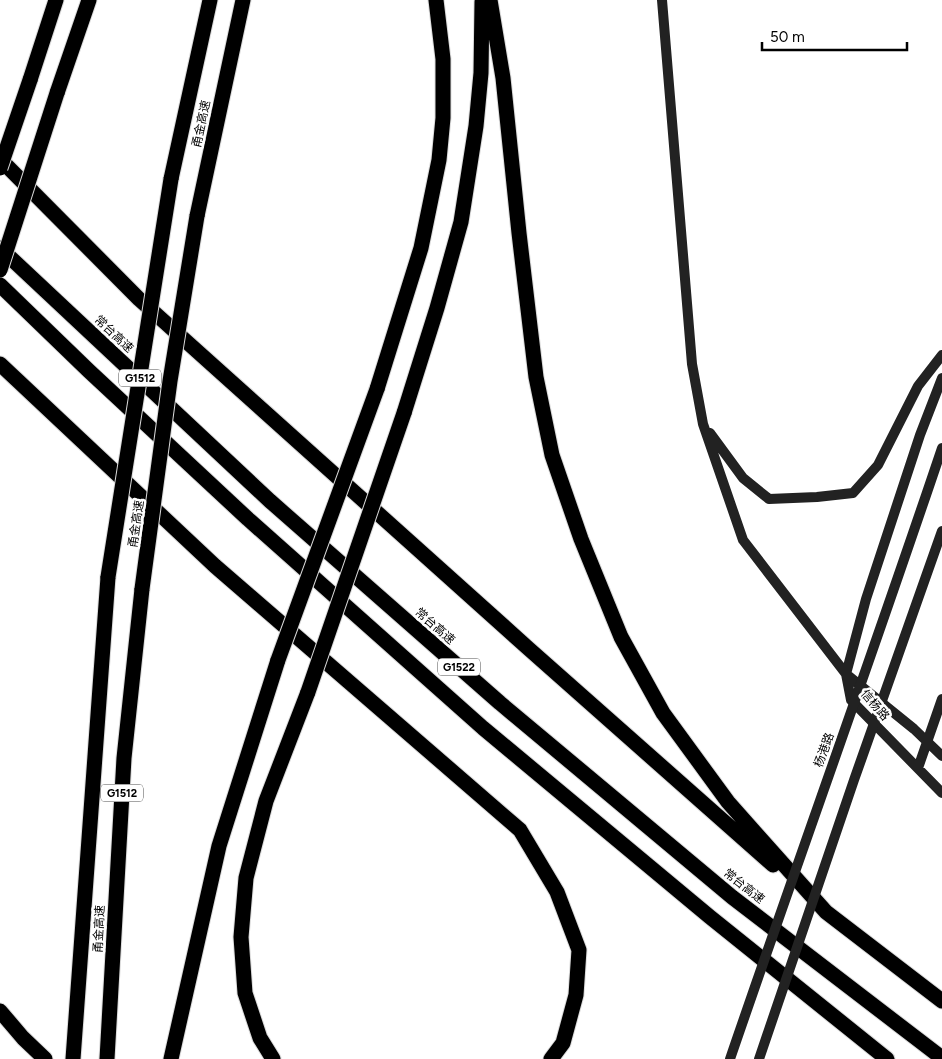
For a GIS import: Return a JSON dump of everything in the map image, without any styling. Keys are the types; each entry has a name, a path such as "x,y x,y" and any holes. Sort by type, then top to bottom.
{"highway":[{"path":"0,168 56,0"},
{"path":"0,270 89,0"},
{"name":"甬金高速","path":"73,1059 108,576 171,179 210,0"},
{"name":"甬金高速","path":"107,1059 124,758 142,589 170,381 197,216 244,0"},
{"path":"172,1054 219,846 278,660 377,388 421,248 439,160 443,118 443,59 436,0"},
{"path":"273,1059 260,1038 245,993 241,937 246,878 266,801 308,692 404,414 437,308 460,222 476,126 481,64 482,0"},
{"path":"490,0 503,78 536,377 552,455 581,539 621,637 663,713 728,802 826,912"},
{"path":"0,159 139,299 537,656 826,912 942,1001"},
{"name":"常台高速","path":"0,248 270,501 500,703 732,897 942,1058"},
{"name":"G1522","path":"0,285 248,519 483,728 703,911 887,1059"},
{"path":"0,364 216,566 520,830 557,892 579,950 576,995 563,1043 551,1059"},
{"path":"0,1011 45,1059"}],"street":[{"path":"662,0 692,364 703,424 742,540 846,674"},
{"path":"703,424 743,478 769,499 817,498 853,492 878,465 918,386 942,355"},
{"path":"846,674 866,599 920,435 942,378"},
{"name":"杨港路","path":"730,1059 878,638 942,448"},
{"path":"760,1059 854,780 942,531"},
{"name":"信杨路","path":"846,674 914,729 942,756"},
{"name":"信杨路","path":"846,674 851,700 942,793"},
{"path":"918,768 942,699"}]}
